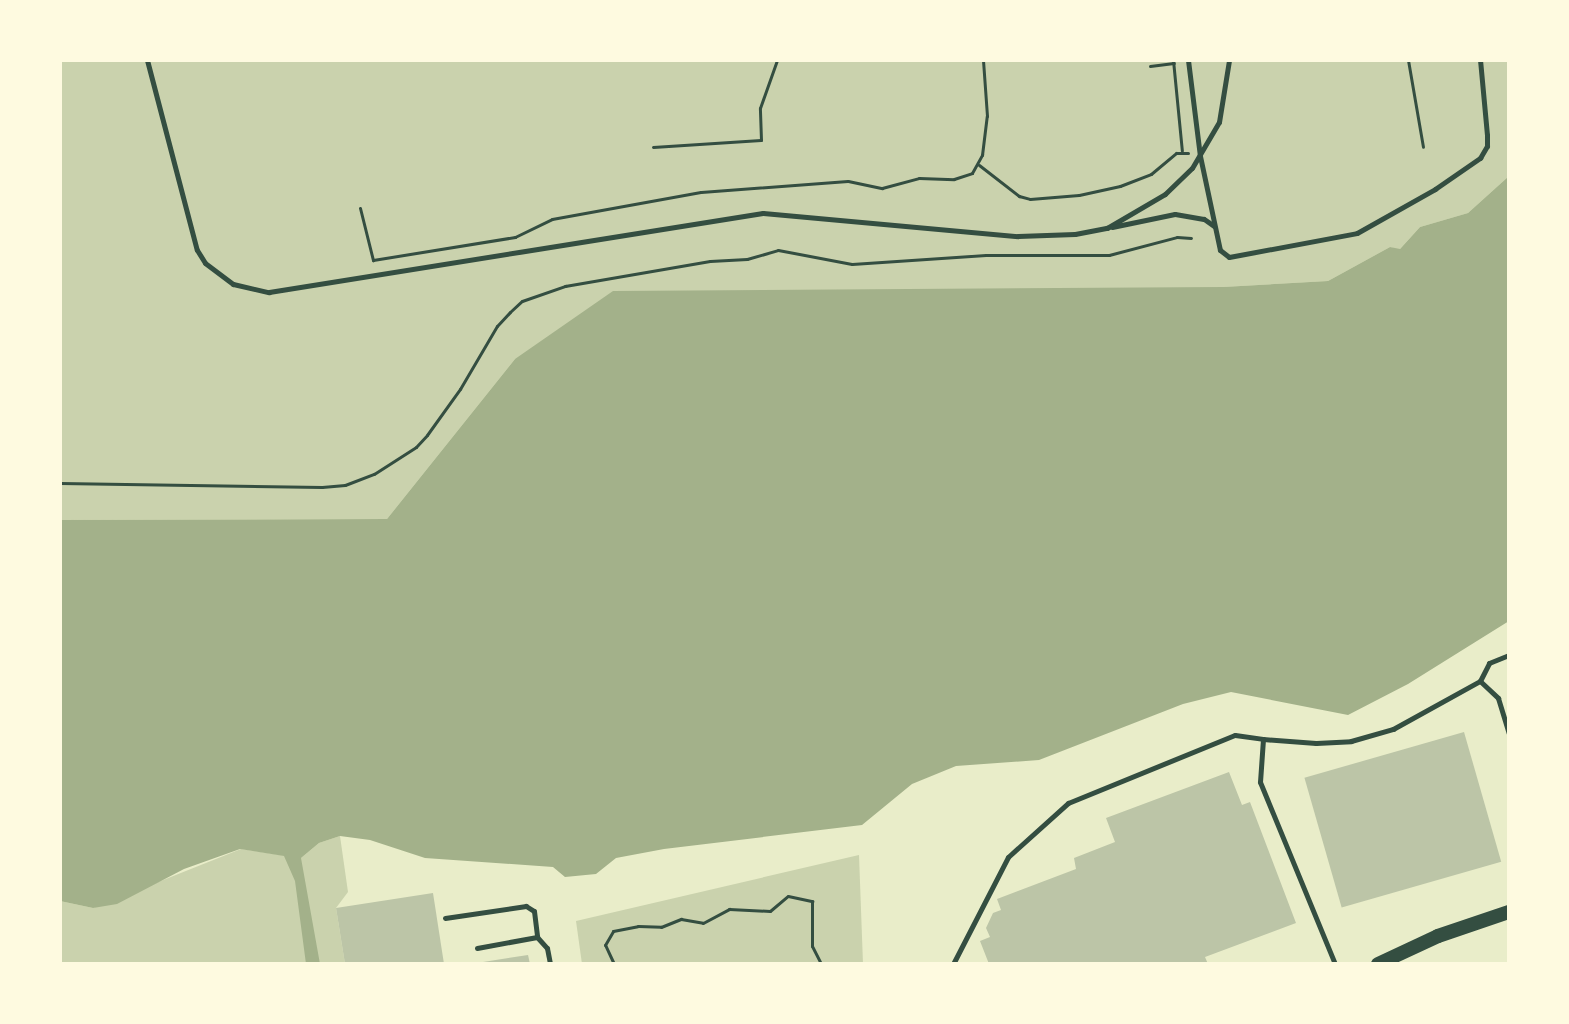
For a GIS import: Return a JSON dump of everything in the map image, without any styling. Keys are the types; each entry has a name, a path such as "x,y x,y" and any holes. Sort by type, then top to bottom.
{"main road":[{"path":"1378,964 1438,936 1509,912"}],"lane":[{"path":"147,60 197,250 216,273 252,291 288,290 763,213 1018,236 1075,234 1175,214 1204,219 1215,227"},
{"path":"1107,228 1165,194 1185,176 1200,156 1219,122 1229,60"},
{"path":"1188,61 1200,156 1221,253 1226,257 1357,233 1435,189 1480,158 1487,146 1480,60"},
{"path":"953,964 1008,857 1068,803 1235,735 1316,743 1351,741 1393,729 1480,681 1489,663 1509,655"},
{"path":"1480,681 1498,698 1509,734"},
{"path":"1263,739 1260,782 1335,964"},
{"path":"445,918 526,906 534,911 537,937 547,948 550,964"},
{"path":"477,948 537,937"}],"path":[{"path":"653,147 761,140 760,108 777,60"},
{"path":"360,208 373,260 515,237 552,219 701,192 801,188 848,181 896,187 919,178 954,179 972,173 979,165 987,116 983,60"},
{"path":"1408,60 1423,147"},
{"path":"1150,66 1188,61"},
{"path":"1173,62 1182,151"},
{"path":"979,165 1019,196 1030,199 1079,195 1120,186 1151,174 1182,151"},
{"path":"1182,151 1200,156"},
{"path":"60,483 322,487 345,485 374,474 416,447 427,435 460,389 497,326 510,312 522,301 565,286 710,261 747,259 778,250 852,264 986,255 1109,255 1155,241 1191,238"},
{"path":"614,964 605,945 613,931 638,926 661,927 681,919 703,923 729,909 770,911 788,896 812,901 812,946 821,964"}],"shaded area":[{"path":"60,60 1509,60 1509,176 1468,213 1420,227 1399,250 1390,247 1328,281 1223,287 515,359 387,519 60,520"},
{"path":"1509,176 1509,621 1408,684 1348,715 1231,692 1183,704 1039,760 956,766 912,784 862,825 664,849 616,858 596,874 565,877 553,867 425,858 370,840 340,836 319,843 301,858 320,964 306,964 295,881 284,856 240,849 184,869 117,904 93,908 60,901 60,520 387,519 515,359 613,291 1223,287 1328,281 1390,247 1400,249 1420,227 1468,213"},
{"path":"340,836 348,892 336,908 345,964 60,964 60,901 93,908 241,849 301,858 319,843"},
{"path":"859,855 863,964 582,964 576,921"}],"building":[{"path":"1464,732 1501,862 1342,908 1304,778"},
{"path":"1229,772 1242,805 1250,802 1296,923 1205,957 1208,964 989,964 980,941 990,937 986,928 993,913 1001,910 997,899 1076,869 1074,858 1115,842 1106,818"},
{"path":"433,893 444,964 345,964 336,908"},
{"path":"528,955 530,964 483,964 483,962"}]}
